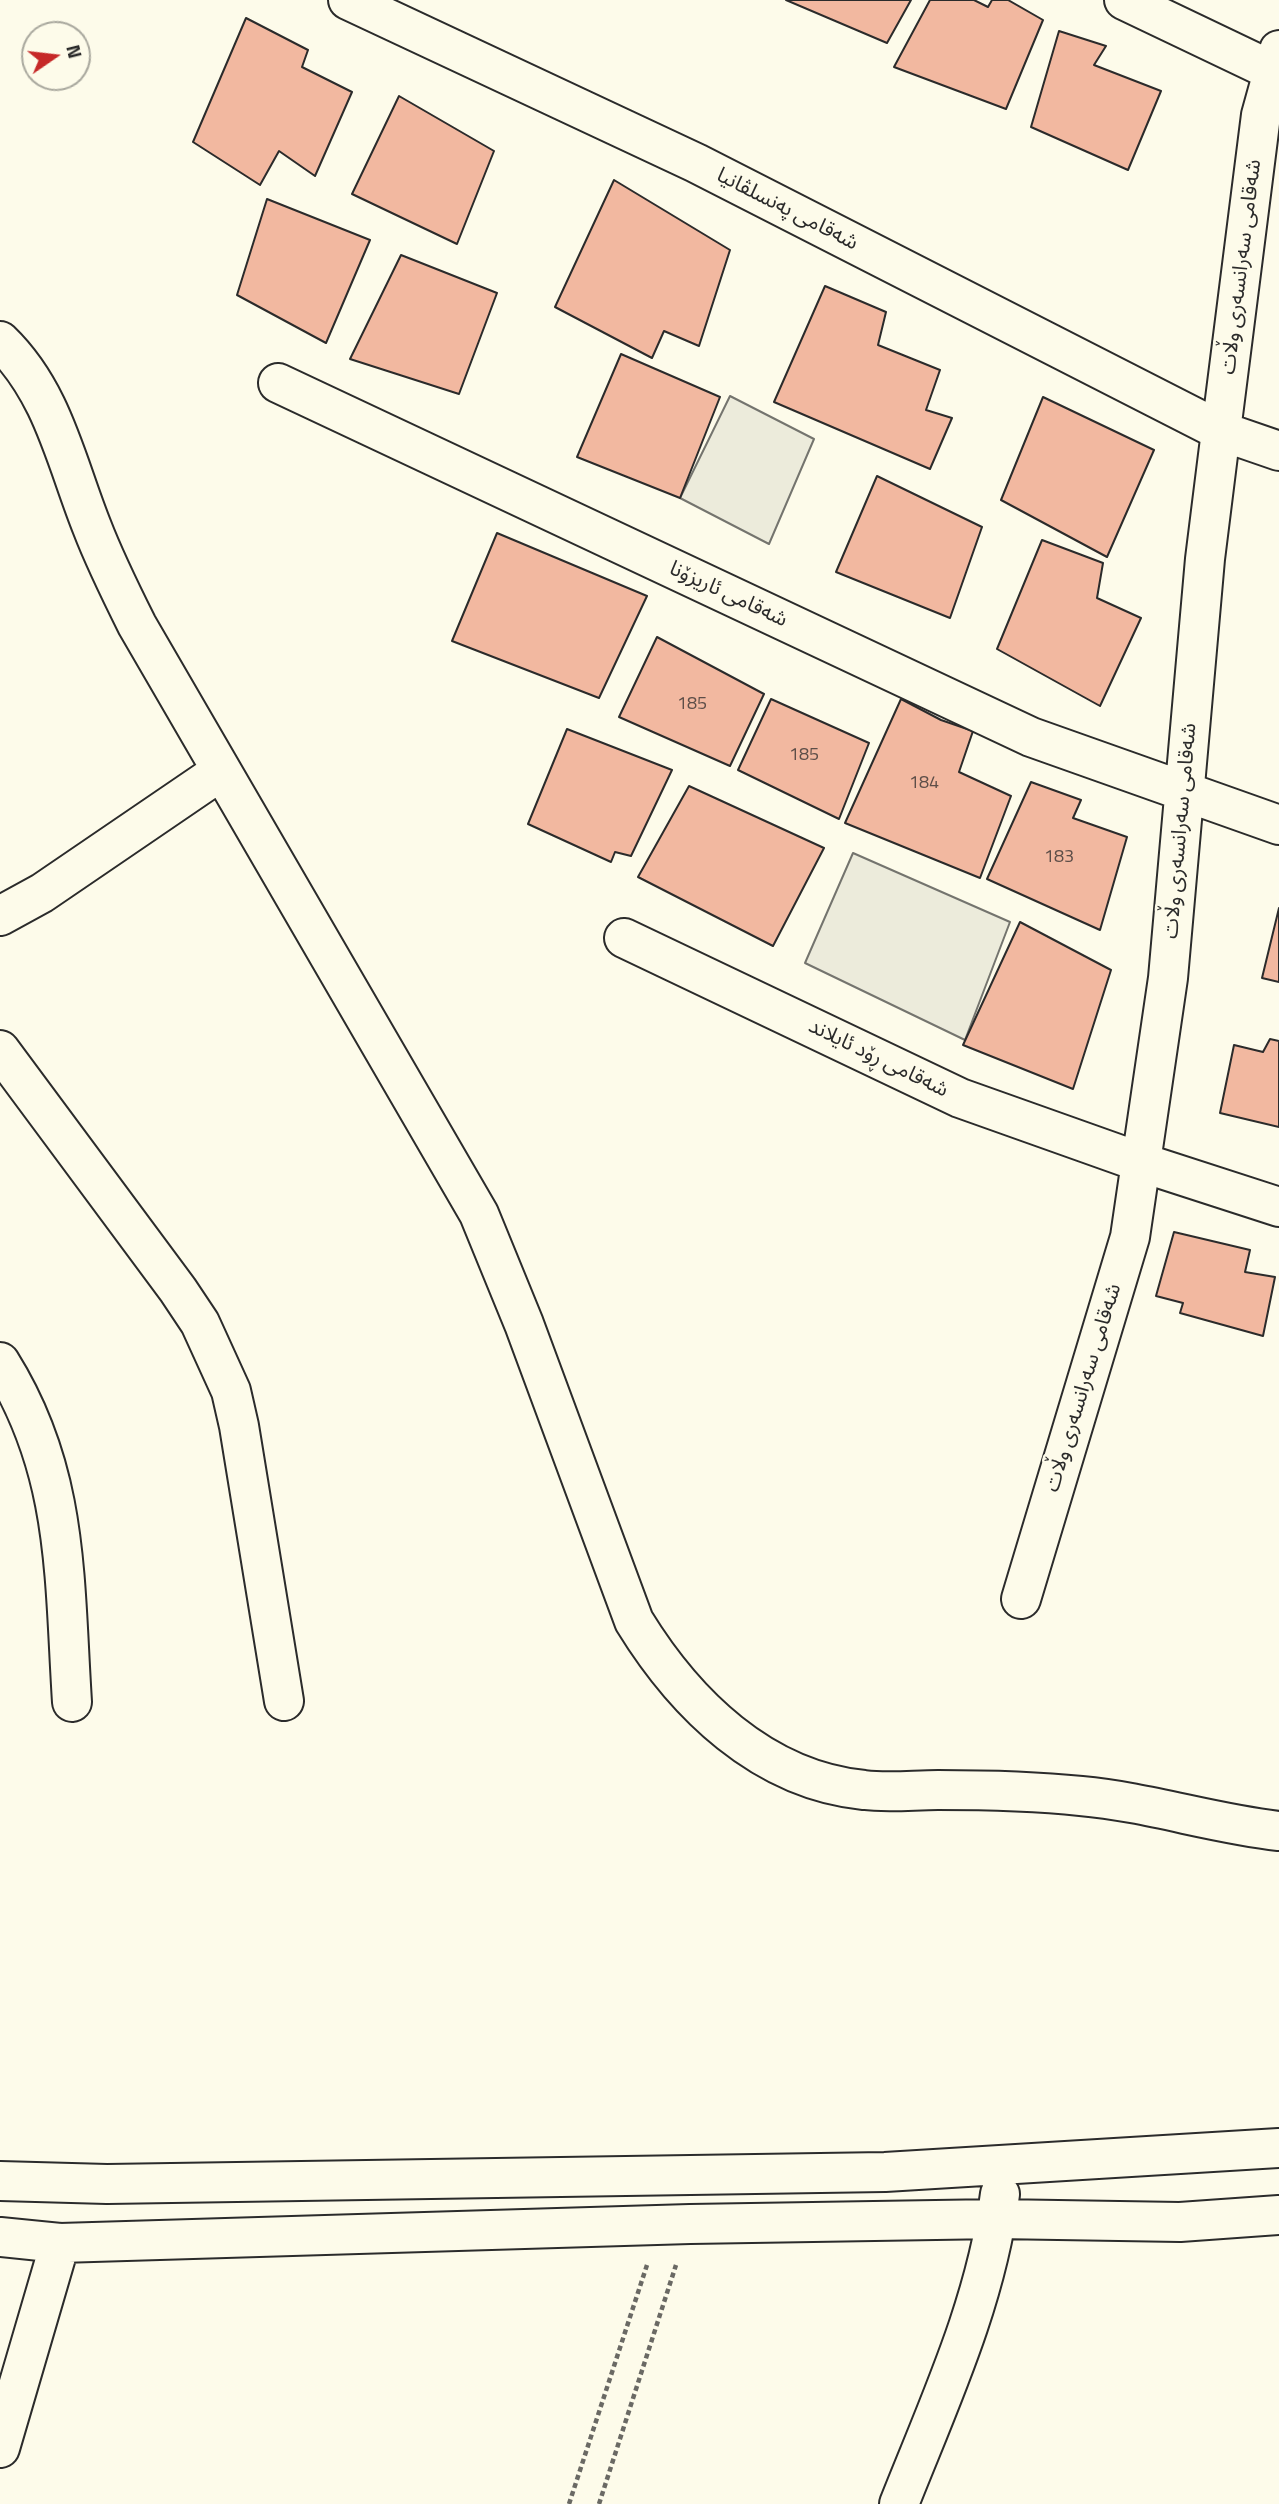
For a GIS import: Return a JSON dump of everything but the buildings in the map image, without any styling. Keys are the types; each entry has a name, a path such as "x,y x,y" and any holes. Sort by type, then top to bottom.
{"street":[{"name":"شەقامی پەنسلڤانیا","path":"348,0 696,163 1221,431 1279,451"},
{"path":"1124,0 1277,65"},
{"name":"شەقامی سەرانسەری وڵات","path":"1021,1599 1129,1237 1168,978 1205,559 1261,114 1277,65"},
{"path":"0,341 29,377 49,409 111,573 137,625 479,1214 520,1312 634,1621 660,1664 692,1701 751,1747 817,1781 864,1790 1010,1790 1083,1796 1155,1806 1279,1831"},
{"name":"شەقامی ئاریزۆنا","path":"278,383 1031,737 1279,825"},
{"path":"0,916 42,893 221,771"},
{"name":"شەقامی ڕۆد ئایلاند","path":"624,938 960,1098 1140,1162 1279,1207"},
{"path":"0,1051 178,1290 218,1358 239,1426 284,1701"},
{"path":"0,1362 23,1400 51,1474 62,1549 72,1702"},
{"path":"0,2181 257,2182 885,2172 1003,2167 1279,2148"},
{"path":"899,2504 971,2321 987,2270 1003,2167"},
{"path":"0,2236 60,2243 675,2224 997,2219 1180,2222 1279,2215"},
{"path":"0,2448 60,2243"}],"path":[{"path":"569,2504 675,2224"},
{"path":"599,2504 675,2224"}],"shaded area":[{"path":"730,396 814,439 769,544 680,498"},
{"path":"853,853 1010,922 965,1040 805,963"}]}
